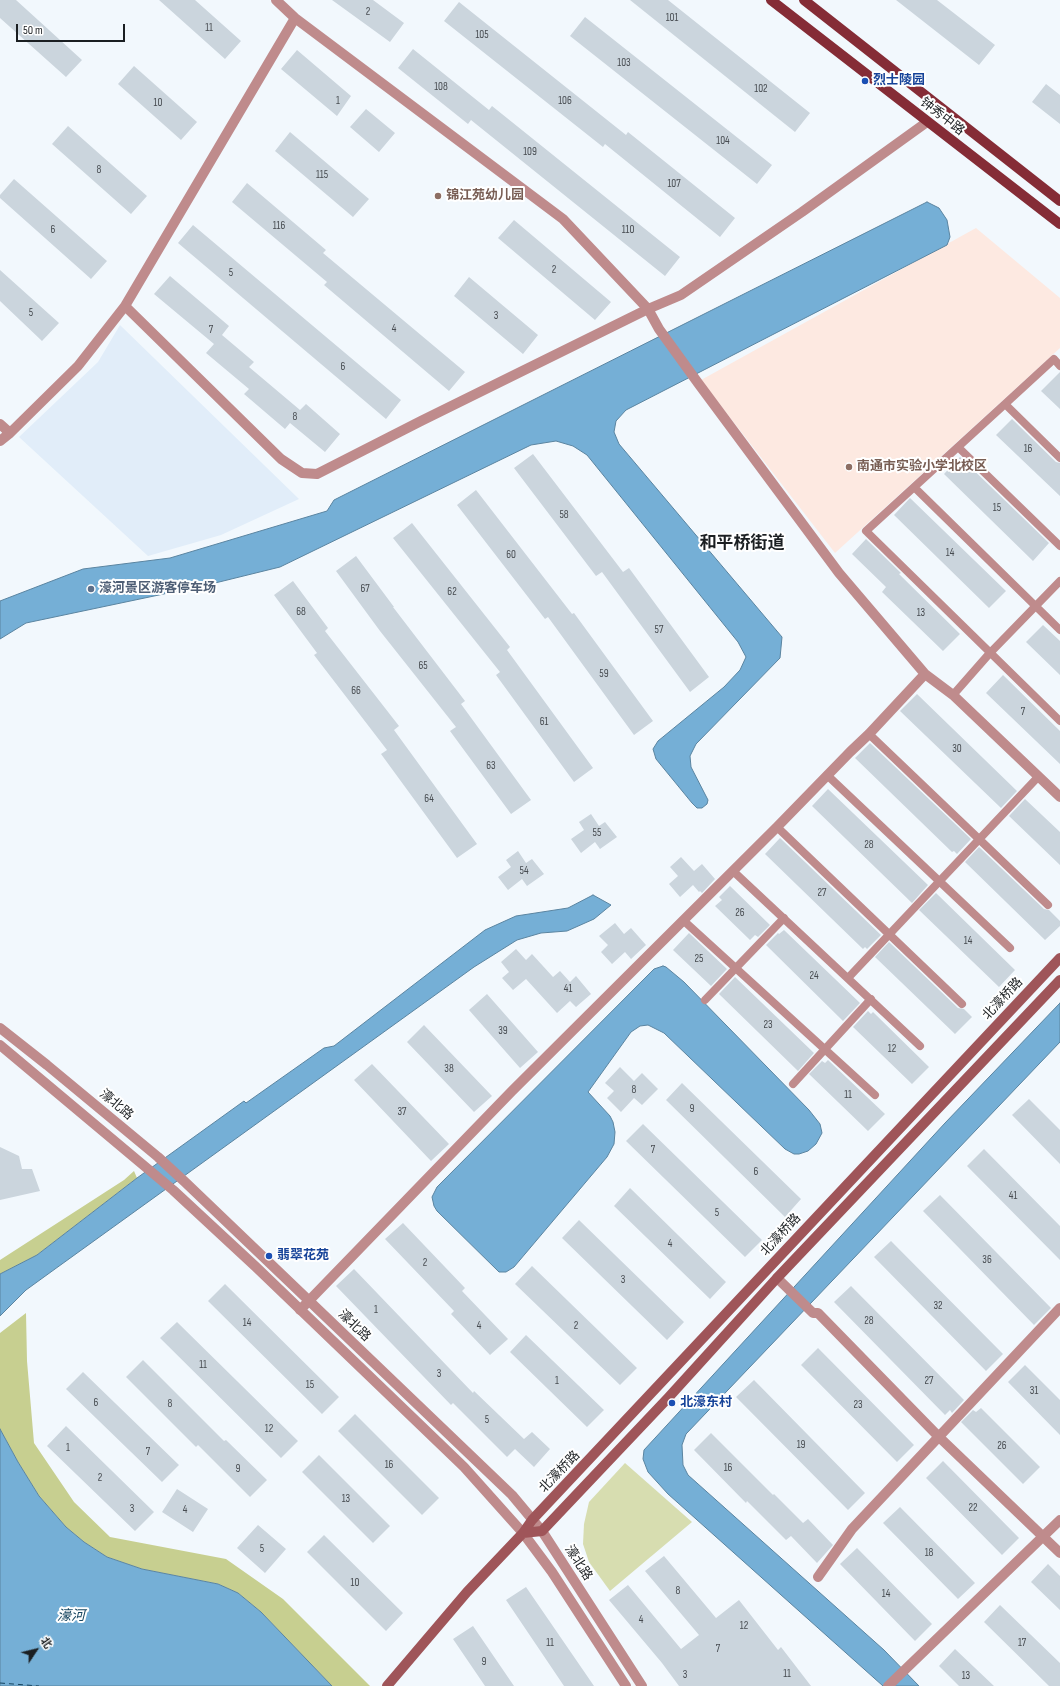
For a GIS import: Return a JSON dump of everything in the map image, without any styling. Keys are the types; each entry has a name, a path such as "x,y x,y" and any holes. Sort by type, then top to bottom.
{"main road":[{"name":"钟秀中路","path":"771,0 1060,224"},
{"name":"钟秀中路","path":"804,0 1060,201"},
{"name":"北濠桥路","path":"386,1686 457,1604 523,1533 532,1520 1060,958"},
{"name":"北濠桥路","path":"542,1531 668,1398 777,1278 1060,980"},
{"path":"523,1533 542,1531"}],"street":[{"path":"276,0 295,18 563,219 648,309 659,330 839,573 925,674 953,695 1060,797"},
{"path":"0,441 78,366 125,306 295,18"},
{"path":"125,306 281,459 302,473 317,474 428,417 648,309 681,295 802,212 927,122"},
{"path":"0,424 10,433"},
{"path":"300,1310 512,1091 684,921 869,734 925,674"},
{"name":"濠北路","path":"0,1028 158,1157 506,1489 542,1531 642,1686"},
{"name":"濠北路","path":"0,1045 173,1190 464,1467 523,1533 552,1572 626,1686"},
{"path":"777,1278 813,1313 818,1313 938,1436 1060,1553"},
{"path":"818,1577 852,1529 1060,1308"},
{"path":"888,1686 1060,1520"}],"lane":[{"path":"1060,366 1054,359 866,531 989,654 1060,721"},
{"path":"1005,404 1060,458"},
{"path":"958,447 1060,546"},
{"path":"914,487 1060,630"},
{"path":"953,695 989,654 1060,581"},
{"path":"869,734 1048,906"},
{"path":"827,775 1010,948"},
{"path":"848,978 1038,777"},
{"path":"777,827 962,1004"},
{"path":"733,871 920,1046"},
{"path":"705,1000 784,918"},
{"path":"684,921 875,1095"},
{"path":"792,1084 870,999"}],"shaded area":[{"name":"南通市实验小学北校区","path":"976,228 1060,298 1060,348 835,553 701,380"},
{"path":"120,325 299,499 221,535 148,556 19,437 98,362"}],"green space":[{"path":"134,1171 137,1178 37,1255 0,1274 0,1260 124,1180"},
{"path":"26,1313 27,1361 34,1443 74,1502 110,1537 226,1559 283,1599 370,1686 332,1686 261,1612 238,1593 218,1584 142,1569 107,1557 84,1542 66,1527 39,1496 0,1429 0,1333"},
{"path":"625,1463 692,1522 610,1591 589,1562 583,1544 584,1524 589,1502"}],"water":[{"path":"927,202 939,208 947,220 950,237 947,245 626,410 616,421 614,432 619,444 782,637 780,658 696,744 690,756 691,767 708,800 707,804 702,808 697,808 692,803 656,759 653,749 658,741 724,687 740,670 746,657 738,642 587,455 573,446 556,441 531,445 280,567 211,584 26,623 0,639 0,601 83,569 170,558 327,511 334,500"},
{"path":"593,895 611,905 594,919 567,931 541,933 517,940 474,967 26,1290 0,1316 0,1274 37,1255 137,1178 244,1101 246,1103 324,1048 334,1046 485,930 516,916 568,908"},
{"path":"663,966 684,982 809,1110 820,1124 822,1133 816,1144 808,1151 794,1154 785,1149 664,1033 648,1025 640,1026 631,1032 588,1092 610,1116 613,1122 615,1132 614,1144 607,1157 514,1267 506,1272 499,1272 437,1211 432,1197 437,1187 654,969"},
{"path":"1060,1003 1060,1042 686,1434 682,1445 683,1465 688,1475 884,1650 919,1686 883,1686 668,1494 648,1472 643,1459 644,1450 945,1123"},
{"name":"濠河","path":"0,1429 39,1496 66,1527 84,1542 107,1557 142,1569 218,1584 238,1593 261,1612 332,1686 0,1686"}],"building":[{"path":"0,0 16,0 82,60 66,77 0,18"},
{"path":"159,0 195,0 241,41 225,59"},
{"path":"332,0 373,0 404,23 390,42"},
{"path":"630,0 668,0 810,113 795,132"},
{"path":"896,0 937,0 995,45 979,65"},
{"path":"459,2 626,135 628,132 735,218 720,237 605,144 603,147 444,21"},
{"path":"585,17 772,165 757,184 570,36"},
{"path":"413,49 489,110 492,106 680,257 665,276 471,120 468,124 398,68"},
{"path":"297,50 351,96 337,116 281,69"},
{"path":"134,66 197,122 181,140 118,84"},
{"path":"1046,84 1060,95 1060,124 1032,102"},
{"path":"366,109 395,133 379,152 350,127"},
{"path":"68,126 147,196 131,214 52,144"},
{"path":"290,132 369,199 353,217 275,151"},
{"path":"14,179 107,261 91,279 0,198 0,195"},
{"path":"247,183 326,250 323,253 465,372 449,391 324,285 327,282 232,202"},
{"path":"514,220 611,302 595,320 498,238"},
{"path":"193,225 401,400 386,419 178,243"},
{"path":"0,270 59,323 42,341 0,301"},
{"path":"170,276 229,326 222,335 254,362 249,367 300,410 306,404 340,434 325,452 290,423 285,429 244,394 249,389 206,353 214,344 154,294"},
{"path":"469,277 538,335 523,354 454,296"},
{"path":"1060,372 1060,409 1041,391"},
{"path":"1012,419 1056,462 1060,463 1060,496 996,435"},
{"path":"533,454 623,572 629,568 709,677 690,692 602,572 596,576 514,468"},
{"path":"960,457 1049,543 1033,561 944,474"},
{"path":"476,490 572,614 574,613 653,721 634,735 548,617 545,619 457,505"},
{"path":"910,498 1006,591 989,608 894,515"},
{"path":"412,523 510,647 507,650 593,768 574,782 496,675 500,672 393,538"},
{"path":"866,539 960,634 943,651 882,592 886,587 852,554"},
{"path":"356,556 465,701 461,704 531,800 511,814 450,731 456,727 380,631 336,571"},
{"path":"293,581 328,628 325,631 399,726 394,730 477,844 457,858 381,754 387,750 314,655 317,653 274,595"},
{"path":"1043,625 1060,641 1060,675 1026,642"},
{"path":"1003,675 1060,731 1060,764 986,693"},
{"path":"917,694 1017,791 1001,808 900,711"},
{"path":"870,743 971,839 957,854 954,851 952,852 855,758"},
{"path":"828,789 928,885 912,903 812,806"},
{"path":"1025,799 1060,832 1060,865 1009,816"},
{"path":"591,814 599,826 605,822 617,837 600,849 595,842 581,853 571,839 584,830 579,822"},
{"path":"780,838 881,935 867,949 865,947 863,949 765,854"},
{"path":"979,847 1044,909 1049,910 1060,921 1060,926 1045,940 965,862"},
{"path":"518,851 526,863 532,859 544,874 527,886 522,879 508,890 498,877 511,867 506,860"},
{"path":"681,857 694,871 702,864 715,879 702,893 700,891 699,892 693,885 680,897 669,884 678,876 670,867"},
{"path":"730,886 770,925 758,937 755,935 750,940 715,906 722,900 719,897"},
{"path":"936,893 1015,970 999,987 919,910"},
{"path":"615,923 624,934 631,928 646,945 631,959 625,952 612,964 601,952 608,945 599,936"},
{"path":"784,930 860,1003 843,1021 766,945 778,933 779,934"},
{"path":"689,933 727,969 711,986 673,950"},
{"path":"889,942 958,1008 964,1009 972,1017 955,1034 875,957"},
{"path":"516,949 526,960 532,954 553,977 560,971 570,982 576,976 591,994 576,1007 570,1001 557,1013 526,979 513,990 502,978 509,972 501,962"},
{"path":"735,977 814,1053 798,1071 719,994"},
{"path":"487,994 538,1052 520,1068 469,1010"},
{"path":"868,1011 871,1014 873,1012 929,1067 912,1084 853,1027"},
{"path":"424,1025 492,1096 474,1112 407,1042"},
{"path":"828,1060 885,1114 868,1131 809,1074 822,1061 825,1063"},
{"path":"372,1064 449,1144 431,1161 354,1080"},
{"path":"620,1067 634,1081 642,1073 658,1089 642,1105 634,1098 621,1112 607,1098 614,1091 605,1083"},
{"path":"682,1083 801,1199 785,1217 666,1100"},
{"path":"1029,1099 1060,1130 1060,1164 1012,1115"},
{"path":"643,1124 762,1240 745,1257 626,1141"},
{"path":"0,1147 19,1156 22,1169 32,1169 40,1191 0,1200"},
{"path":"984,1149 1060,1226 1060,1260 967,1166"},
{"path":"630,1188 726,1282 710,1299 614,1206"},
{"path":"940,1195 1051,1308 1034,1325 923,1211"},
{"path":"579,1220 684,1322 667,1340 562,1238"},
{"path":"403,1223 465,1288 462,1291 508,1339 490,1355 451,1314 454,1311 385,1239"},
{"path":"891,1241 1003,1354 986,1371 874,1257"},
{"path":"532,1266 637,1368 620,1385 515,1284"},
{"path":"354,1269 473,1393 474,1391 524,1439 532,1432 550,1449 534,1467 515,1449 507,1457 453,1403 451,1405 336,1286"},
{"path":"225,1284 339,1397 322,1414 208,1301"},
{"path":"851,1286 964,1400 952,1413 950,1410 945,1415 834,1302"},
{"path":"177,1322 298,1441 281,1458 160,1338"},
{"path":"526,1335 604,1410 587,1427 510,1352"},
{"path":"818,1348 914,1445 897,1462 801,1365"},
{"path":"143,1360 224,1441 226,1440 267,1480 250,1497 198,1445 196,1447 126,1377"},
{"path":"1025,1365 1060,1400 1060,1435 1008,1382"},
{"path":"83,1372 179,1465 162,1482 66,1389"},
{"path":"754,1380 865,1493 848,1510 736,1397"},
{"path":"981,1408 1040,1467 1023,1484 961,1422 973,1410 976,1412"},
{"path":"355,1414 439,1498 422,1515 338,1431"},
{"path":"66,1426 154,1512 135,1531 47,1446"},
{"path":"711,1433 803,1523 808,1519 833,1545 817,1563 791,1536 786,1540 747,1501 746,1503 694,1450"},
{"path":"319,1455 390,1526 373,1543 302,1472"},
{"path":"943,1461 1019,1538 1002,1555 926,1478"},
{"path":"177,1489 208,1509 193,1532 162,1512"},
{"path":"900,1507 975,1583 958,1599 883,1523"},
{"path":"258,1525 286,1549 265,1573 237,1548"},
{"path":"324,1535 403,1613 386,1631 307,1552"},
{"path":"857,1548 932,1624 915,1641 840,1564"},
{"path":"664,1556 716,1618 739,1600 778,1650 781,1647 811,1686 679,1686 662,1663 609,1600 628,1585 681,1649 699,1635 645,1571"},
{"path":"1048,1564 1060,1576 1060,1610 1031,1582"},
{"path":"526,1587 594,1686 564,1686 506,1600"},
{"path":"1000,1605 1060,1663 1060,1686 1049,1686 984,1622"},
{"path":"473,1626 514,1686 485,1686 453,1639"},
{"path":"955,1649 994,1686 959,1686 939,1666"}],"ferry route":[{"path":"0,1683 39,1686"}],"place":[{"name":"烈士陵园","path":"865,81"},
{"name":"锦江苑幼儿园","path":"438,196"},
{"name":"南通市实验小学北校区","path":"849,467"},
{"name":"濠河景区游客停车场","path":"91,589"},
{"name":"翡翠花苑","path":"269,1256"},
{"name":"北濠东村","path":"672,1403"}],"district":[{"name":"和平桥街道","path":"742,544"}]}
